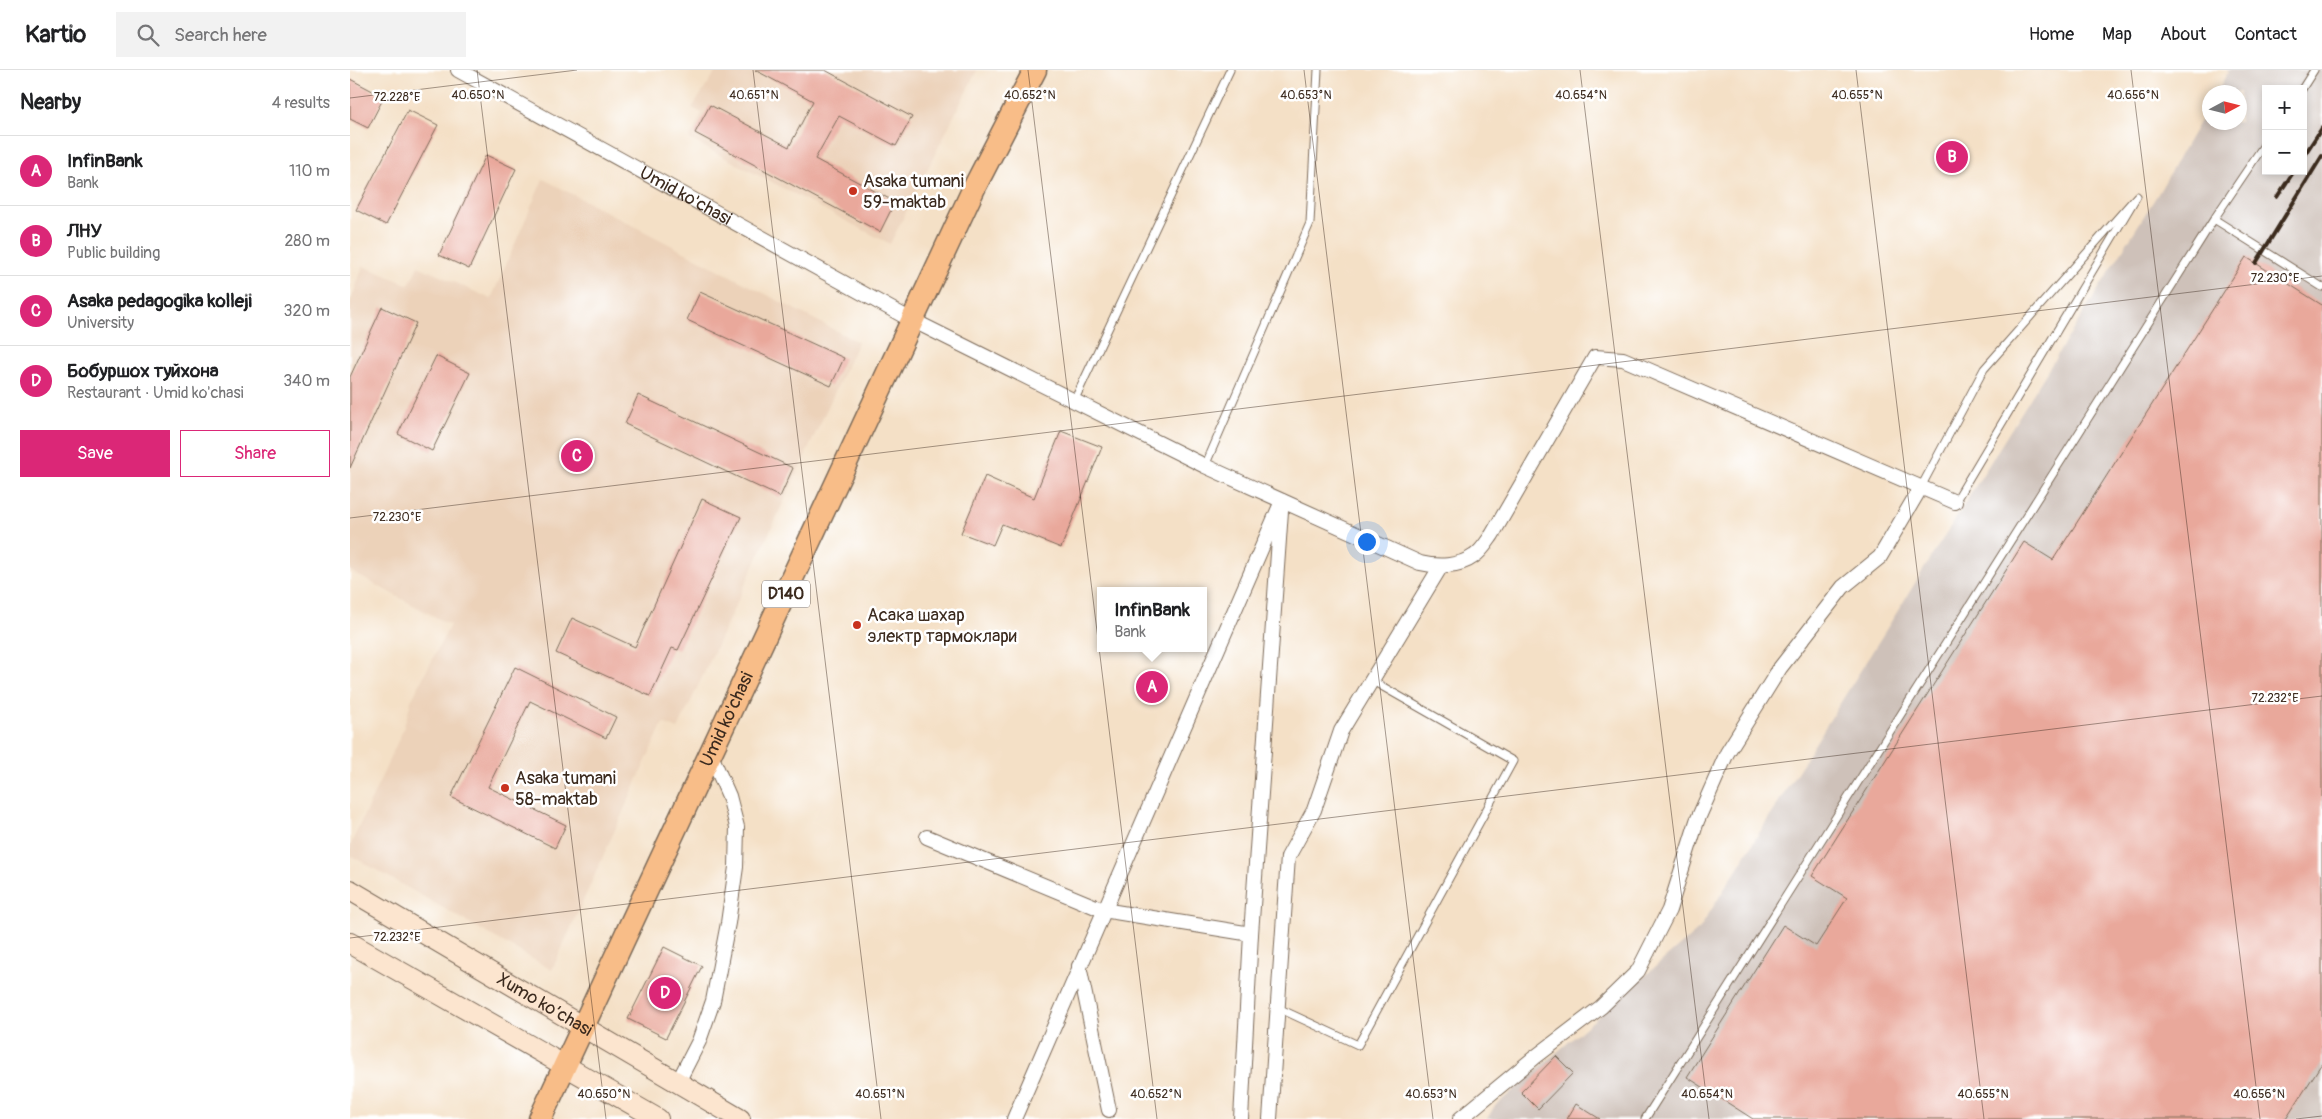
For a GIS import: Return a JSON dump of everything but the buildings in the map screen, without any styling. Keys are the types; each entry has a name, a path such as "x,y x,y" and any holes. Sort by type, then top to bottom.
{"main road":[{"name":"Umid ko'chasi","path":"540,1119 974,188 1035,70"},
{"name":"Xumo ko’chasi","path":"350,890 740,1119"},
{"path":"350,943 658,1119"}],"street":[{"name":"Umid ko'chasi","path":"458,70 912,320"},
{"path":"912,320 1075,399 1206,466 1420,563 1441,566 1459,563 1475,556 1492,535 1596,357 1623,359 1955,502"},
{"path":"1460,1119 1534,1058 1602,1008 1638,971 1669,910 1697,821 1727,753 1780,668 1843,587 1880,557 1921,487"},
{"path":"1014,1119 1282,500"},
{"path":"1241,1119 1251,934 1282,500"},
{"path":"1270,1119 1288,857 1314,810 1341,731 1441,566"},
{"path":"678,1082 699,1041 713,1001 728,923 736,867 737,826 727,789 711,755"},
{"path":"927,837 1103,910 1251,934"},
{"path":"1079,966 1110,1110"}],"lane":[{"path":"1075,399 1230,70"},
{"path":"1206,466 1310,223 1318,70"},
{"path":"2305,85 2314,70"},
{"path":"1645,1119 2214,219 2262,148"},
{"path":"1921,487 1984,368 2136,196 1955,502"},
{"path":"2214,219 2322,287"},
{"path":"1277,1007 1358,1045 1512,761 1372,680"}],"shaded area":[{"name":"Asaka tumani 59-maktab","path":"717,70 977,70 890,244 689,139 702,113 692,108"},
{"path":"2227,70 2322,70 2322,1119 1487,1119 1494,1107 1700,928 2159,192 2202,117 2202,130 2247,130 2247,85 2221,85 2228,72"},
{"path":"543,179 858,342 678,729 663,723 552,970 350,855 350,846 403,730 411,701 450,625 350,571 350,303 363,266 409,285 418,266 491,299"}],"railway":[{"path":"2307,151 2322,128"},
{"path":"2256,263 2322,156"},
{"path":"2277,197 2291,175"}],"place":[{"name":"ЛНУ","path":"1952,157"},
{"name":"Asaka tumani 59-maktab","path":"853,191"},
{"name":"Asaka pedagogika kolleji","path":"577,456"},
{"name":"Асака шахар электр тармоклари","path":"857,625"},
{"name":"InfinBank","path":"1152,687"},
{"name":"Asaka tumani 58-maktab","path":"505,788"},
{"name":"Бобуршох туйхона","path":"665,993"}]}
